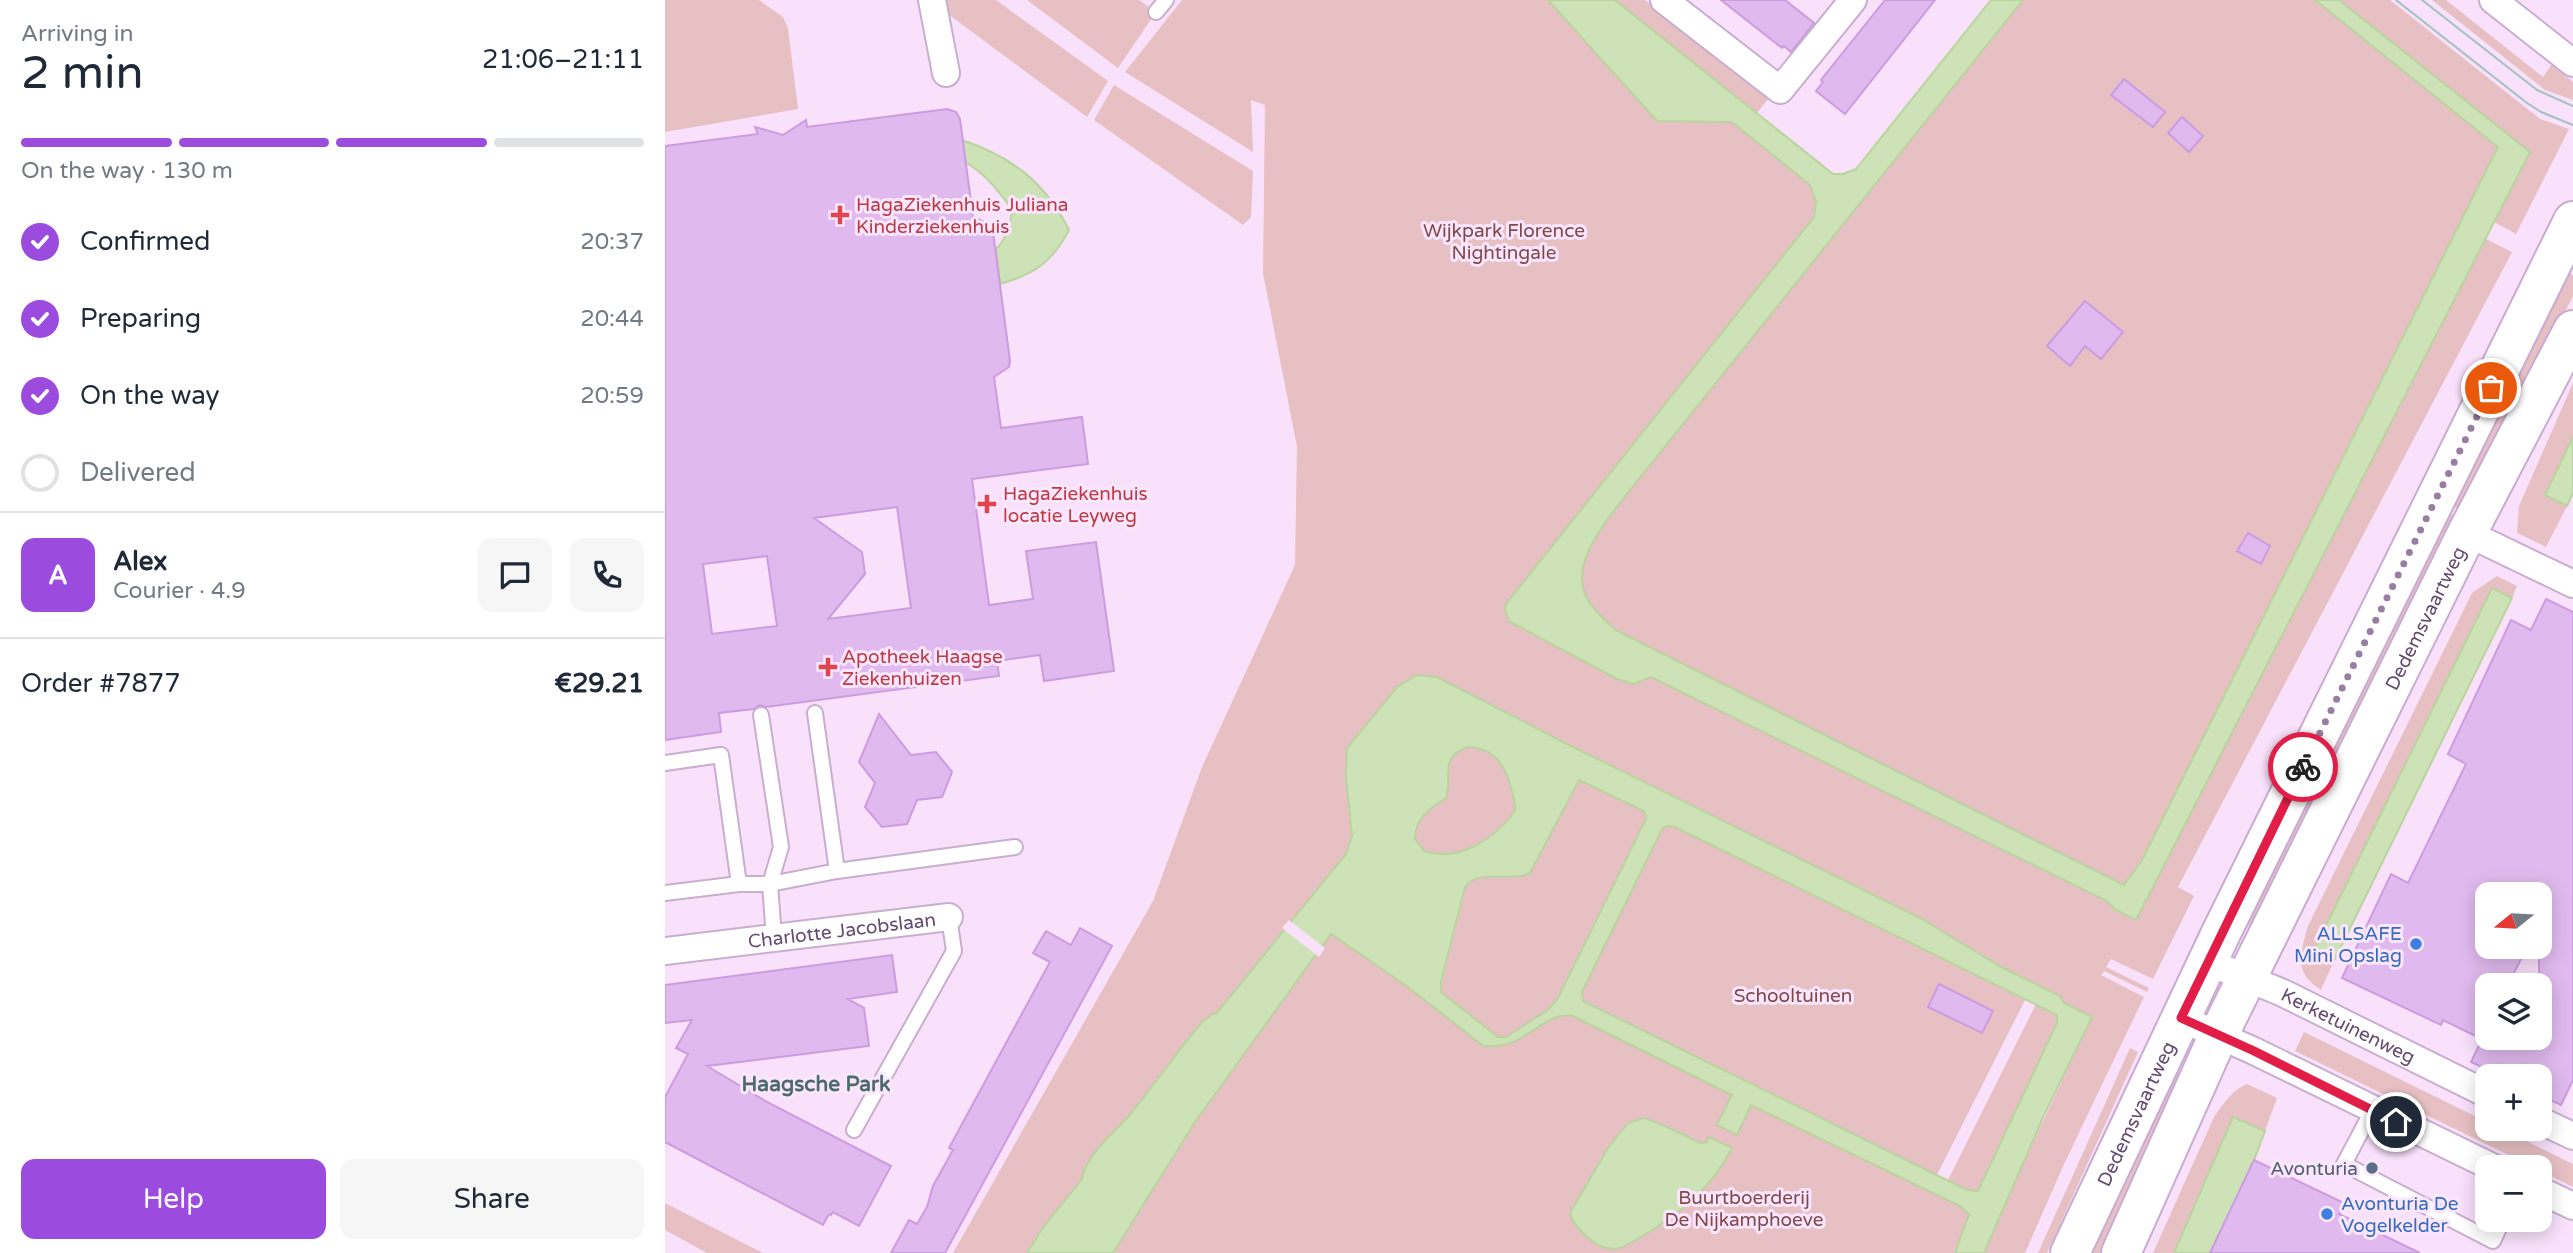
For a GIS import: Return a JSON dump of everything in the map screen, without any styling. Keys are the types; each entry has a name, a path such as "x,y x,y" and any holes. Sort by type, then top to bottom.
{"main road":[{"name":"Dedemsvaartweg","path":"2070,1253 2208,962 2573,221"},
{"name":"Dedemsvaartweg","path":"2121,1253 2219,1034 2467,533 2573,330"}],"street":[{"path":"932,0 946,73"},
{"path":"1664,0 1780,90 1853,0"},
{"path":"2506,4 2573,63"},
{"path":"2467,533 2573,584"},
{"name":"Charlotte Jacobslaan","path":"665,951 949,917"},
{"name":"Kerketuinenweg","path":"2208,962 2283,993 2475,1088"},
{"path":"2181,1018 2475,1159"},
{"path":"2552,1126 2573,1136"},
{"path":"2552,1196 2573,1206"}],"lane":[{"path":"1156,12 1166,0"},
{"path":"815,713 837,871"},
{"path":"761,715 781,847 770,884 774,938"},
{"path":"665,762 721,755 739,884"},
{"path":"665,893 739,884 770,884 837,871 1015,847"},
{"name":"Charlotte Jacobslaan","path":"854,1130 954,951 949,917"},
{"path":"2372,1111 2344,1164 2475,1232"},
{"path":"2476,1232 2493,1241 2497,1232"}],"green space":[{"path":"665,0 759,0 783,17 788,28 798,109 665,132"},
{"path":"929,0 996,0 1108,81 1087,117"},
{"path":"1027,0 1139,0 1156,12 1118,68"},
{"name":"Wijkpark Florence Nightingale","path":"1182,0 1590,0 1845,202 1583,530 1571,579 1593,629 2141,905 2136,920 2486,239 2512,252 2178,887 2194,896 2153,979 2111,959 2106,967 2149,988 2147,992 2104,971 2101,975 2144,997 2025,1253 953,1253 1153,901 1202,767 1295,565 1297,447 1263,273 1265,105 1251,100 1253,152 1125,72","holes":["1667,818 2092,1017 1998,1217 1574,999"]},
{"path":"1615,0 1645,0 1769,98 1757,113"},
{"path":"2023,0 2315,0 2498,147 2142,860 2124,885 1615,630 1592,606 1583,588 1585,560 1608,518"},
{"path":"2339,0 2390,0 2540,119 2569,129 2516,234 2494,222 2530,152"},
{"path":"2432,0 2446,0 2543,77 2552,64 2573,82 2573,100 2545,90"},
{"path":"1114,85 1253,171 1251,217 1243,225 1094,120"},
{"path":"2565,271 2573,275 2573,296 2464,512 2448,503"},
{"path":"2573,383 2573,437 2545,494 2567,506 2546,547 2517,533 2519,506"},
{"path":"2444,511 2460,519 2258,930 2242,922"},
{"path":"2497,576 2517,586 2512,598 2492,588 2312,956 2333,963 2321,990 2302,969 2301,954 2308,926 2472,593"},
{"name":"Schooltuinen","path":"1666,826 1675,827 2025,1000 1937,1175 1583,1001 1582,992 1662,829"},
{"path":"2036,1004 2057,1015 2057,1023 1983,1186 1978,1191 1967,1190 1948,1180"},
{"path":"2304,1032 2475,1116 2475,1139 2295,1051"},
{"path":"2130,1048 2138,1052 2047,1253 2038,1253"},
{"path":"2170,1068 2186,1076 2105,1253 2086,1253"},
{"path":"2247,1084 2277,1098 2265,1131 2233,1117 2174,1253 2153,1253 2214,1117 2232,1094"},
{"path":"2480,1141 2526,1141 2573,1164 2573,1187 2552,1176 2552,1155 2508,1155"},
{"path":"665,1203 763,1253 707,1253 665,1230"}],"shaded area":[{"path":"1548,0 1615,0 1833,174 1843,174 1856,169 1991,0 2023,0 1608,518 1585,560 1583,588 1592,606 1615,630 2124,885 2142,860 2498,147 2315,0 2339,0 2530,152 2136,920 2114,909 2107,901 1651,677 1634,684 1617,679 1509,621 1506,604 1814,217 1816,202 1810,185 1732,122 1657,121"},
{"path":"962,140 996,154 1025,173 1049,198 1069,230 1049,259 1023,276 1000,284 996,249 1008,231 1012,209 985,177 965,162"},
{"path":"2573,437 2573,493 2567,506 2545,495"},
{"path":"2492,588 2512,598 2333,963 2311,956"},
{"path":"1417,675 1437,677 1920,918 2003,968 2060,996 2064,1003 2092,1017 2045,1113 1984,1253 1955,1253 1969,1214 1960,1206 1751,1105 1737,1135 1717,1125 1732,1095 1573,1016 1561,1016 1551,1020 1509,1044 1482,1045 1408,987 1331,934 1195,1122 1113,1253 1027,1253 1042,1229 1082,1179 1094,1154 1127,1118 1202,1022 1216,1014 1346,854 1352,836 1346,776 1347,748 1397,687","holes":["1468,747 1484,750 1500,763 1510,784 1515,811 1497,831 1475,846 1450,854 1424,851 1415,839 1418,825 1429,810 1446,798 1450,762 1453,756","1579,780 1644,811 1646,819 1558,998 1548,1010 1506,1037 1498,1037 1441,992 1441,982 1465,887 1478,878 1514,877 1530,873","1667,826 1675,827 2057,1015 2057,1023 1978,1191 1967,1190 1583,1001 1582,992 1662,829"]},
{"path":"2233,1117 2265,1131 2254,1160 2210,1253 2174,1253"},
{"path":"1644,1118 1700,1143 1707,1142 1709,1137 1732,1148 1715,1176 1680,1211 1621,1248 1606,1248 1585,1235 1570,1213 1608,1148 1628,1123"}],"pier":[{"path":"1289,920 1325,948 1319,957 1282,928"}],"building":[{"path":"1721,0 1785,0 1814,23 1791,52 1784,46 1782,48"},
{"path":"1885,0 1935,0 1845,114 1816,91 1823,82 1821,80"},
{"path":"2124,79 2165,112 2153,127 2111,95"},
{"path":"947,109 956,112 960,119 973,217 987,223 993,232 1010,361 1009,367 994,377 1001,428 1082,417 1088,464 972,479 989,605 1033,599 1026,551 1096,542 1114,671 1044,681 1040,655 997,661 999,676 766,707 760,705 754,709 719,713 721,732 665,740 665,146 758,134 755,127 783,135 806,120 807,127","holes":["897,507 911,608 828,619 865,574 862,552 814,518","767,556 777,626 712,634 703,564"]},
{"path":"2182,117 2203,136 2189,152 2168,133"},
{"path":"2085,301 2123,332 2101,359 2085,346 2070,366 2047,346"},
{"path":"2248,533 2270,546 2261,564 2237,551"},
{"path":"2546,599 2573,612 2573,1080 2561,1105 2552,1101 2552,1064 2471,1062 2477,1050 2552,1050 2552,973 2539,973 2539,959 2552,959 2552,882 2475,882 2475,959 2521,959 2514,973 2475,973 2475,1036 2443,1020 2441,1025 2342,978 2391,874 2408,883 2466,764 2448,754 2511,620 2531,630"},
{"path":"879,714 911,755 936,752 952,772 942,797 917,800 907,824 882,827 865,807 875,783 859,762"},
{"path":"1080,928 1112,946 945,1253 891,1253 909,1220 917,1224 927,1207 933,1186 953,1150 949,1148 1050,962 1033,953 1046,931 1071,945"},
{"path":"892,955 897,992 848,999 864,1008 869,1046 707,1066 767,1102 891,1166 859,1226 833,1212 823,1225 665,1142 665,1097 688,1054 676,1048 692,1020 665,1023 665,985"},
{"path":"1939,984 1993,1011 1982,1033 1928,1007"},
{"path":"2254,1160 2344,1203 2339,1214 2420,1253 2210,1253"}],"tram line":[{"path":"2396,0 2527,103 2573,125"},
{"path":"2422,0 2537,90 2573,106"}],"way so far":[{"path":"2303,767 2491,388"}],"place":[{"name":"HagaZiekenhuis Juliana Kinderziekenhuis","path":"840,215"},
{"name":"HagaZiekenhuis locatie Leyweg","path":"987,504"},
{"name":"Apotheek Haagse Ziekenhuizen","path":"828,667"},
{"name":"ALLSAFE Mini Opslag","path":"2416,944"},
{"name":"Avonturia","path":"2372,1168"},
{"name":"Avonturia De Vogelkelder","path":"2327,1214"}],"district":[{"name":"Haagsche Park","path":"816,1084"}],"route":[{"path":"2303,767 2181,1018 2219,1034 2396,1122"}],"park label":[{"name":"Buurtboerderij De Nijkamphoeve","path":"1744,1208"}]}
